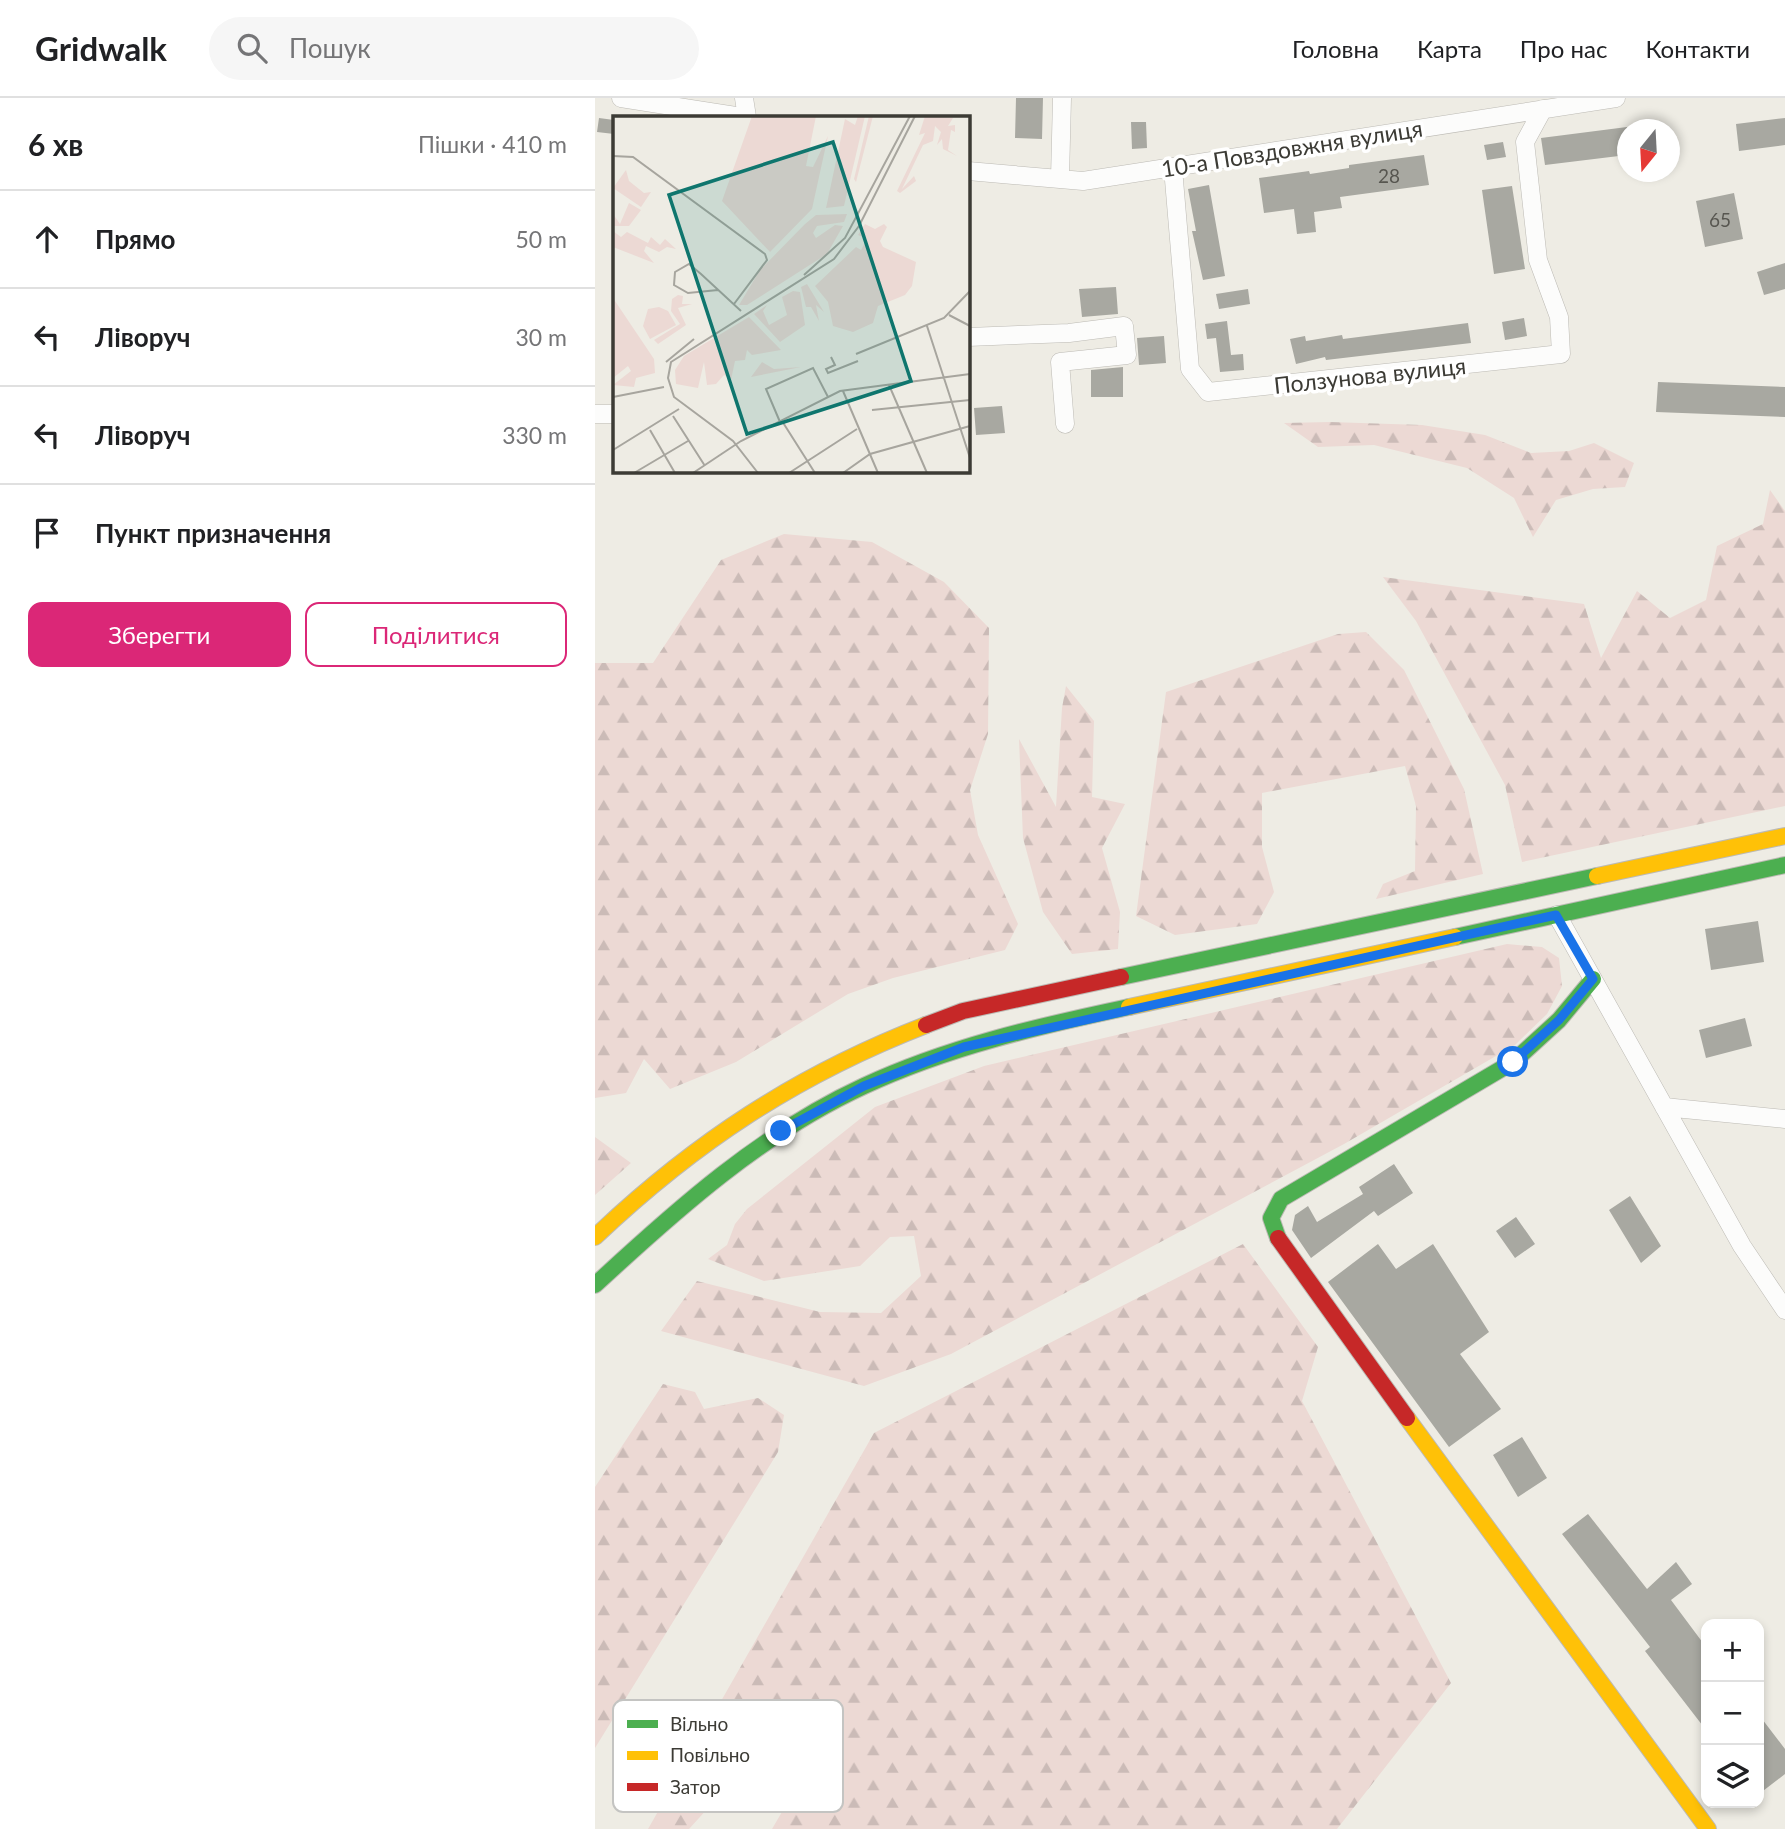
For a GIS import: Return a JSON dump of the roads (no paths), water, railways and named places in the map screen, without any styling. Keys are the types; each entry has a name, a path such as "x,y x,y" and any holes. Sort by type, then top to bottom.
{"main road":[{"path":"595,1237 666,1173 754,1107 837,1062 963,1011 1785,836"},
{"path":"595,1285 664,1221 723,1172 781,1131 864,1086 951,1052 1059,1023 1785,865"},
{"path":"1593,979 1559,1020 1513,1062 1281,1199 1271,1218 1280,1243 1708,1829"}],"street":[{"path":"621,98 738,116"},
{"path":"744,98 744,116"},
{"path":"1060,178 1062,98"},
{"name":"10-а Повздовжня вулиця","path":"969,171 1083,181 1173,168 1519,105 1543,109 1616,98"},
{"name":"Ползунова вулиця","path":"1173,168 1190,369 1208,393 1561,354 1559,317 1538,260 1525,142 1543,109"},
{"path":"969,337 1069,333 1124,326 1127,355 1060,362 1065,424"},
{"path":"595,414 613,414"},
{"path":"1556,915 1742,1246 1785,1310"},
{"path":"1664,1107 1785,1119"}]}
